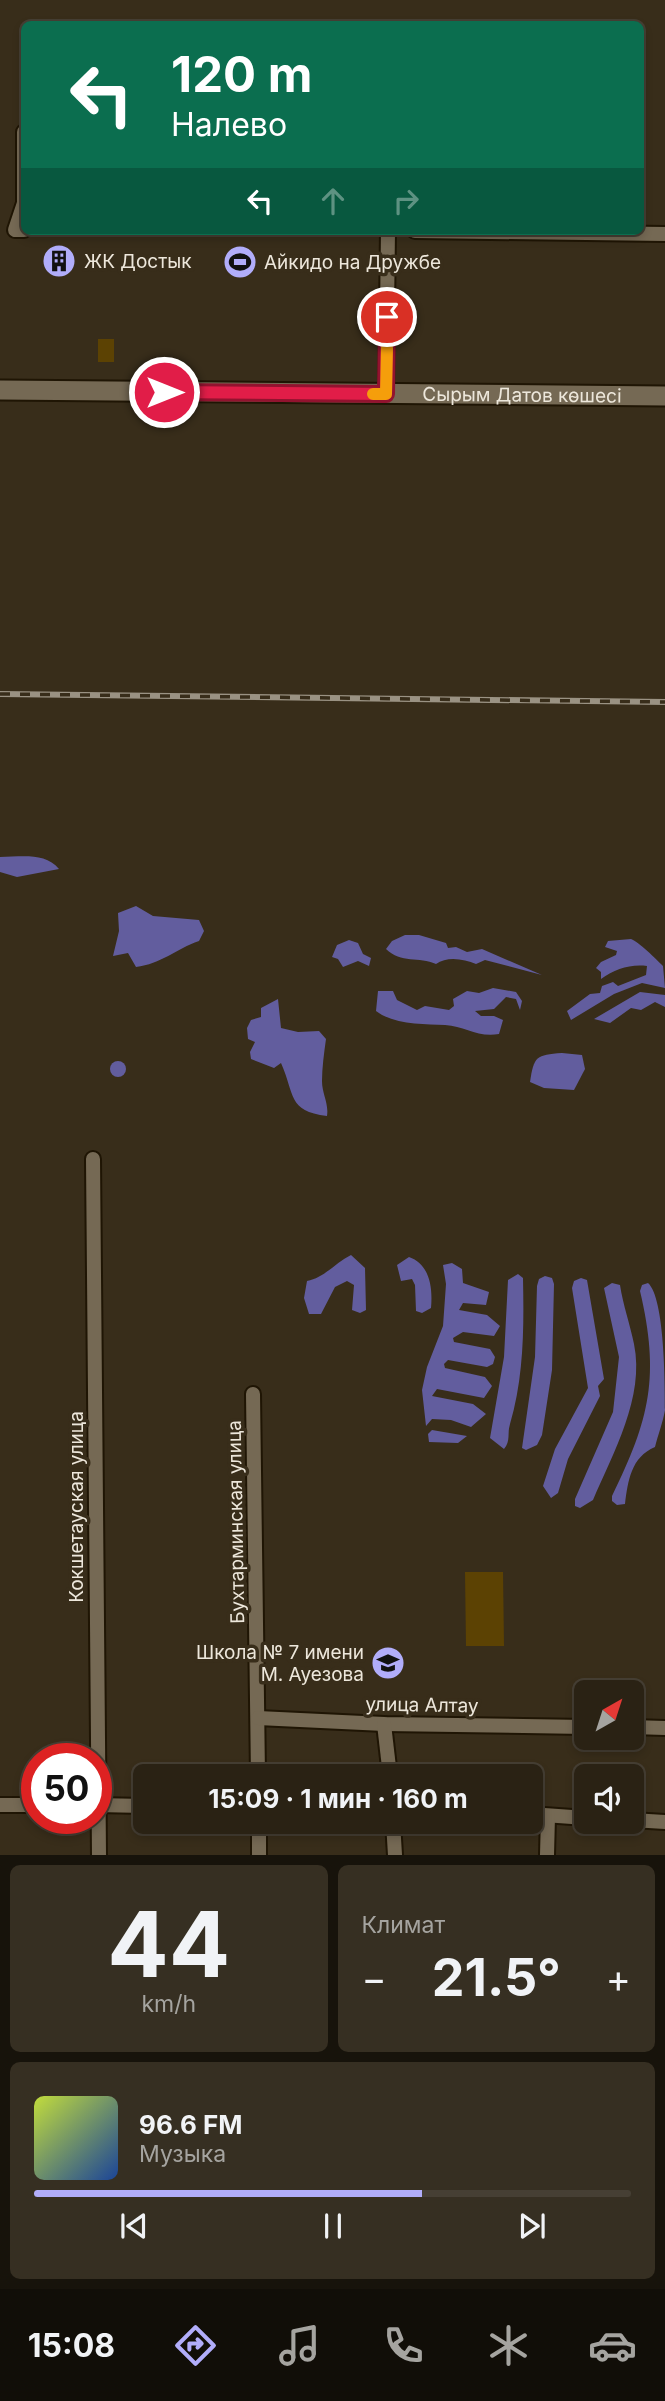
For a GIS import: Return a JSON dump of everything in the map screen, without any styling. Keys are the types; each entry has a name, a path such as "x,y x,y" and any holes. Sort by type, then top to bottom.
{"main road":[{"name":"Сырым Датов көшесі","path":"0,390 665,396"}],"street":[{"path":"21,212 15,230 21,230"},
{"path":"644,234 665,234"},
{"path":"386,394 388,235"},
{"name":"Кокшетауская улица","path":"93,1159 97,1743"},
{"name":"Бухтарминская улица","path":"253,1394 258,1764"},
{"name":"улица Алтау","path":"258,1718 384,1724 574,1727"},
{"path":"384,1724 389,1764"},
{"path":"644,1727 665,1728"},
{"path":"0,1805 21,1805"},
{"path":"112,1805 133,1806"},
{"path":"543,1815 574,1817"},
{"path":"547,1855 548,1816"},
{"path":"644,1821 665,1822"},
{"name":"Кокшетауская улица","path":"98,1834 99,1855"},
{"path":"259,1834 259,1855"},
{"path":"394,1834 395,1855"}],"shaded area":[{"path":"98,339 114,339 114,362 98,362"},
{"path":"0,857 40,858 59,869 17,877 0,872"},
{"path":"136,906 153,916 199,920 204,931 199,941 153,963 136,967 128,953 113,956 119,931 118,913"},
{"path":"405,935 419,935 446,943 448,948 456,947 467,952 482,949 542,975 485,960 476,964 450,959 436,964 398,957 386,949 392,941"},
{"path":"631,939 663,966 665,988 642,983 614,994 571,1020 567,1011 590,994 600,993 602,986 613,982 618,986 646,975 647,966 635,966 617,970 601,979 601,972 596,968 601,962 616,955 617,951 605,947 608,941"},
{"path":"349,940 358,943 363,954 371,958 369,966 358,961 343,967 338,959 332,957 337,945"},
{"path":"493,988 516,992 522,1001 520,1010 516,999 506,997 494,1009 475,1011 481,1016 494,1016 503,1020 499,1034 400,1021 376,1011 378,991 393,991 397,1000 417,1010 425,1006 449,1010 454,1006 453,999 467,991 479,993"},
{"path":"640,992 665,995 665,1007 655,1002 641,1010 631,1008 610,1023 594,1019"},
{"path":"278,999 281,1028 298,1032 319,1031 326,1039 322,1081 327,1116 314,1114 299,1105 291,1092 281,1063 274,1068 251,1059 250,1052 255,1042 248,1039 247,1028 251,1020 261,1017 261,1008"},
{"path":"562,1053 582,1055 585,1069 574,1090 544,1088 530,1082 538,1058"},
{"path":"118,1061 124,1063 124,1075 118,1077 112,1075 110,1069 112,1063"},
{"path":"351,1255 365,1268 366,1310 360,1313 352,1310 354,1285 347,1281 335,1287 321,1314 309,1314 304,1298 307,1281 319,1277"},
{"path":"409,1257 425,1270 430,1284 431,1308 422,1313 416,1311 415,1285 412,1279 401,1281 397,1265"},
{"path":"452,1263 462,1269 463,1283 489,1292 486,1305 463,1303 459,1310 487,1315 500,1326 494,1336 463,1332 453,1338 454,1342 490,1349 495,1357 493,1364 487,1367 448,1360 444,1364 445,1368 485,1377 492,1386 484,1398 437,1389 432,1396 473,1404 486,1414 471,1427 451,1420 432,1419 426,1426 422,1390 427,1367 443,1326 446,1284 443,1265"},
{"path":"518,1274 523,1278 522,1352 515,1406 504,1449 490,1438 504,1357 508,1280"},
{"path":"545,1276 552,1278 554,1284 552,1370 542,1435 537,1445 526,1450 522,1448 535,1357 537,1286 539,1279"},
{"path":"581,1278 587,1280 604,1379 598,1386 600,1396 568,1459 558,1493 551,1498 543,1486 555,1449 588,1388 572,1288 574,1281"},
{"path":"612,1283 620,1285 634,1344 635,1384 625,1424 593,1500 580,1508 575,1506 575,1499 613,1412 619,1357 604,1288"},
{"path":"648,1283 654,1292 661,1323 665,1410 655,1447 636,1463 629,1478 625,1504 617,1505 612,1501 612,1496 635,1443 648,1396 649,1348 640,1291 642,1285"},
{"path":"432,1430 467,1436 458,1443 429,1442 428,1434"},
{"path":"465,1572 503,1572 504,1646 466,1646"}],"railway":[{"path":"0,694 665,702"}],"slow traffic":[{"path":"373,394 386,394 387,348"}],"place":[{"name":"ЖК Достык","path":"59,261"},
{"name":"Айкидо на Дружбе","path":"240,262"},
{"name":"Школа № 7 имени М. Ауезова","path":"388,1663"}],"route":[{"path":"164,392 386,394 387,317"}]}
